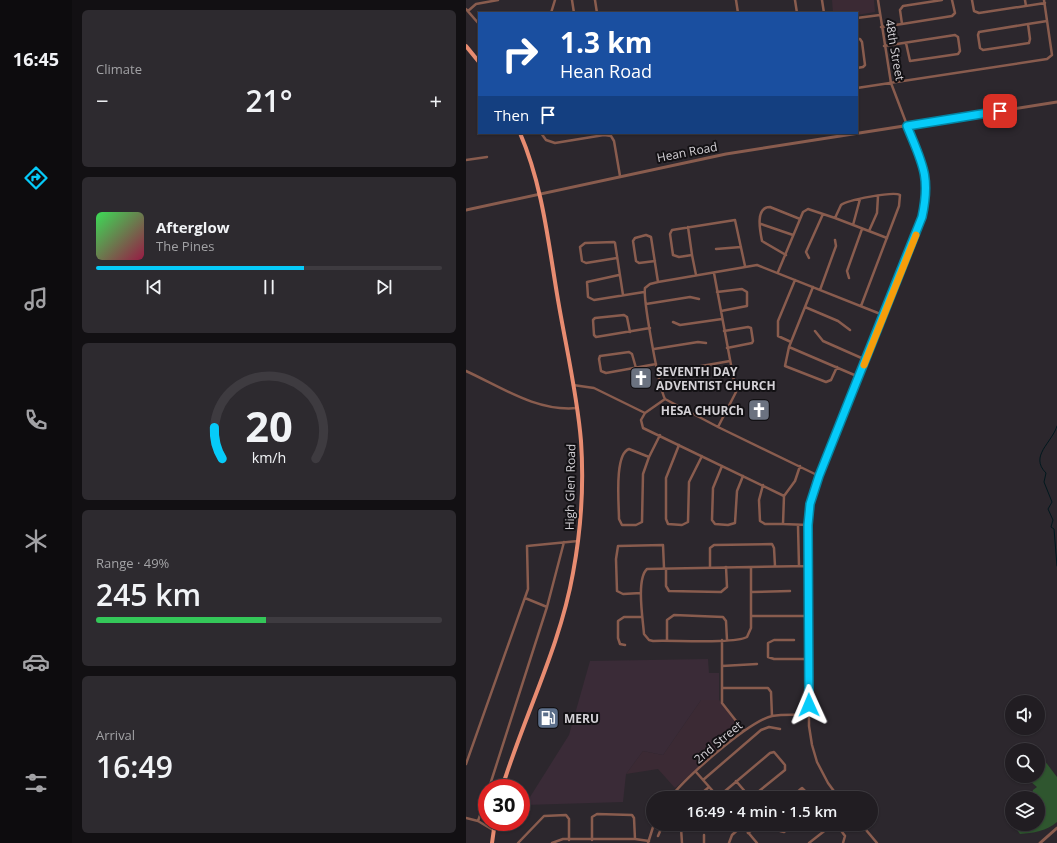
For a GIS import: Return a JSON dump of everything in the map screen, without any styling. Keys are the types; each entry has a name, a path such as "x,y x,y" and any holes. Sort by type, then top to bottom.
{"main road":[{"path":"466,46 478,61"},
{"name":"High Glen Road","path":"505,779 561,620 570,587 578,541 582,476 577,408 539,193 528,152 520,134"},
{"path":"492,843 493,831"}],"street":[{"path":"478,23 467,10 479,4 498,0"},
{"path":"551,12 555,0"},
{"path":"572,0 574,12"},
{"path":"595,0 597,12"},
{"path":"736,0 738,12"},
{"path":"794,0 797,12"},
{"path":"822,0 824,12"},
{"name":"48th Street","path":"834,791 817,762 810,738 808,660 808,525 810,504 819,476 919,228 927,192 926,175 891,83 878,0"},
{"path":"902,24 900,10 903,6 942,0"},
{"path":"882,27 952,16 955,13 952,0"},
{"path":"858,88 1047,59 1052,55 1044,2 979,13 974,11 972,0"},
{"path":"1025,0 1026,6"},
{"name":"48th Street","path":"858,18 880,15"},
{"path":"1028,24 1030,39 1029,43 983,50 979,47 978,35 980,31 1047,21"},
{"path":"884,46 955,35 958,37 960,51 958,54 910,61 906,43"},
{"path":"858,39 862,42 865,65 863,68 858,68"},
{"name":"Hean Road","path":"858,134 1057,102"},
{"path":"542,134 546,140 555,142 604,135 611,136 614,140 620,176"},
{"name":"Hean Road","path":"466,210 539,193 726,154 855,134"},
{"path":"466,160 487,157"},
{"path":"835,218 842,204 896,193 900,195 899,206 861,306"},
{"path":"869,231 878,210 878,196"},
{"path":"853,225 860,200"},
{"path":"786,255 763,243 760,224 761,211 767,207 800,219"},
{"path":"778,272 803,212 808,209 887,238"},
{"path":"808,258 806,252 823,214"},
{"path":"692,255 679,257 674,256 672,253 671,231 734,219 737,223 745,266"},
{"path":"760,224 793,235"},
{"path":"688,227 696,275"},
{"path":"849,278 847,271 862,229"},
{"path":"655,261 640,263 636,261 633,241 635,238 646,234 650,236 655,261 658,282"},
{"path":"820,290 836,246 835,240"},
{"path":"617,258 586,263 582,260 580,247 585,243 613,241 617,258 622,295"},
{"path":"716,249 741,247"},
{"path":"819,476 718,428 674,405 665,398 661,391 644,292 647,286 658,282 757,265 778,272 883,315"},
{"path":"714,272 736,392 718,428"},
{"path":"619,275 587,282 588,297 594,300 644,292"},
{"path":"791,342 778,336 777,326 795,280"},
{"path":"813,287 804,306 789,347 785,366 826,382 831,380 837,367"},
{"path":"718,292 742,290 747,292 747,306 721,311"},
{"path":"646,304 690,298 699,299"},
{"path":"804,306 838,321 850,330"},
{"path":"630,332 627,317 624,314 593,320 594,335 596,337 630,332 650,328"},
{"path":"673,322 680,325 722,318"},
{"path":"724,330 748,327 751,328 752,343 728,348"},
{"path":"815,331 823,341 866,360"},
{"path":"654,349 698,342 706,343"},
{"path":"789,347 859,376"},
{"path":"636,368 632,354 629,352 600,356 599,359 601,370 604,373 636,368 656,364"},
{"path":"681,367 690,368 730,361"},
{"path":"466,371 539,406 561,410 577,408"},
{"path":"573,385 594,388 645,413"},
{"path":"665,398 645,413 641,420 641,426 784,496"},
{"path":"649,457 629,449 625,452 622,459 619,478 619,519 622,524 636,525 642,522 643,474 649,457 660,435"},
{"path":"679,445 666,482 666,519 668,524 682,525 688,522 690,482 702,456"},
{"path":"722,466 712,491 712,520 715,524 728,525 735,522 737,491 743,476"},
{"path":"783,524 784,496 795,481 800,466"},
{"path":"763,486 759,500 760,522 765,524 798,526 808,525"},
{"path":"798,526 799,566"},
{"path":"466,764 528,589 526,546 578,541"},
{"path":"492,779 547,606 564,542"},
{"path":"710,568 710,548 714,545 772,544 774,548 775,566"},
{"path":"641,593 623,594 617,591 616,559 618,546 663,545 666,586 669,591 721,592 726,587 726,567"},
{"path":"751,568 752,628 747,637 739,640 653,641 646,638 642,617 642,578 645,572 651,568 751,568 808,566"},
{"path":"751,592 790,591"},
{"path":"525,598 547,606"},
{"path":"667,640 668,618 682,616 723,617 726,621 727,640"},
{"path":"751,616 808,616"},
{"path":"625,645 620,644 618,641 618,621 624,617 642,617"},
{"path":"722,640 723,706 744,731"},
{"path":"794,640 774,640 768,642 768,656 774,659 808,660"},
{"path":"722,666 757,664"},
{"path":"722,688 768,688 771,692 772,716"},
{"name":"2nd Street","path":"677,791 696,772 744,731 772,716 809,715"},
{"path":"703,780 761,730 769,727 780,729"},
{"path":"726,791 736,781 772,752 776,754 785,765 785,770 753,796 748,795 736,781"},
{"path":"696,772 713,791"},
{"path":"704,791 709,787"},
{"path":"592,840 592,817 597,814 632,815 634,818 635,839"},
{"path":"518,843 541,818 549,815 566,815 569,819 569,840"},
{"path":"466,818 478,821"},
{"path":"809,843 832,825 837,825 845,836 844,843"},
{"path":"1040,843 1057,828"},
{"path":"552,843 558,840 606,841 635,839 648,842 652,831"},
{"path":"658,836 660,831"},
{"path":"681,831 682,843"},
{"path":"729,843 732,835 736,831"},
{"path":"751,831 748,833 757,843"},
{"path":"867,831 877,843"},
{"path":"704,835 704,843"}],"shaded area":[{"path":"832,0 874,0 875,12 858,15 858,12 833,12"},
{"path":"708,659 709,673 719,673 719,700 701,700 663,755 643,751 626,774 623,802 530,805 530,797 569,735 590,661"},
{"path":"701,700 719,700 743,728 675,788 658,769 626,774 643,751 663,755"}],"green space":[{"path":"1045,761 1057,777 1057,822 1045,829 1045,791 1033,791 1037,787 1032,783 1045,783"},
{"path":"1018,831 1038,831 1035,832 1020,834"}],"waterway":[{"path":"1057,426 1043,450 1040,461 1041,467 1046,473 1044,482 1052,502 1048,509 1053,520 1051,527 1054,529 1057,566"}],"slow traffic":[{"path":"864,365 916,235"}],"place":[{"name":"SEVENTH DAY ADVENTIST CHURCH","path":"641,378"},
{"name":"HESA CHURCh","path":"759,410"},
{"name":"MERU","path":"548,718"}],"route":[{"path":"809,705 809,510 819,476 875,339 922,217 927,192 926,175 907,126 1000,111"}]}
